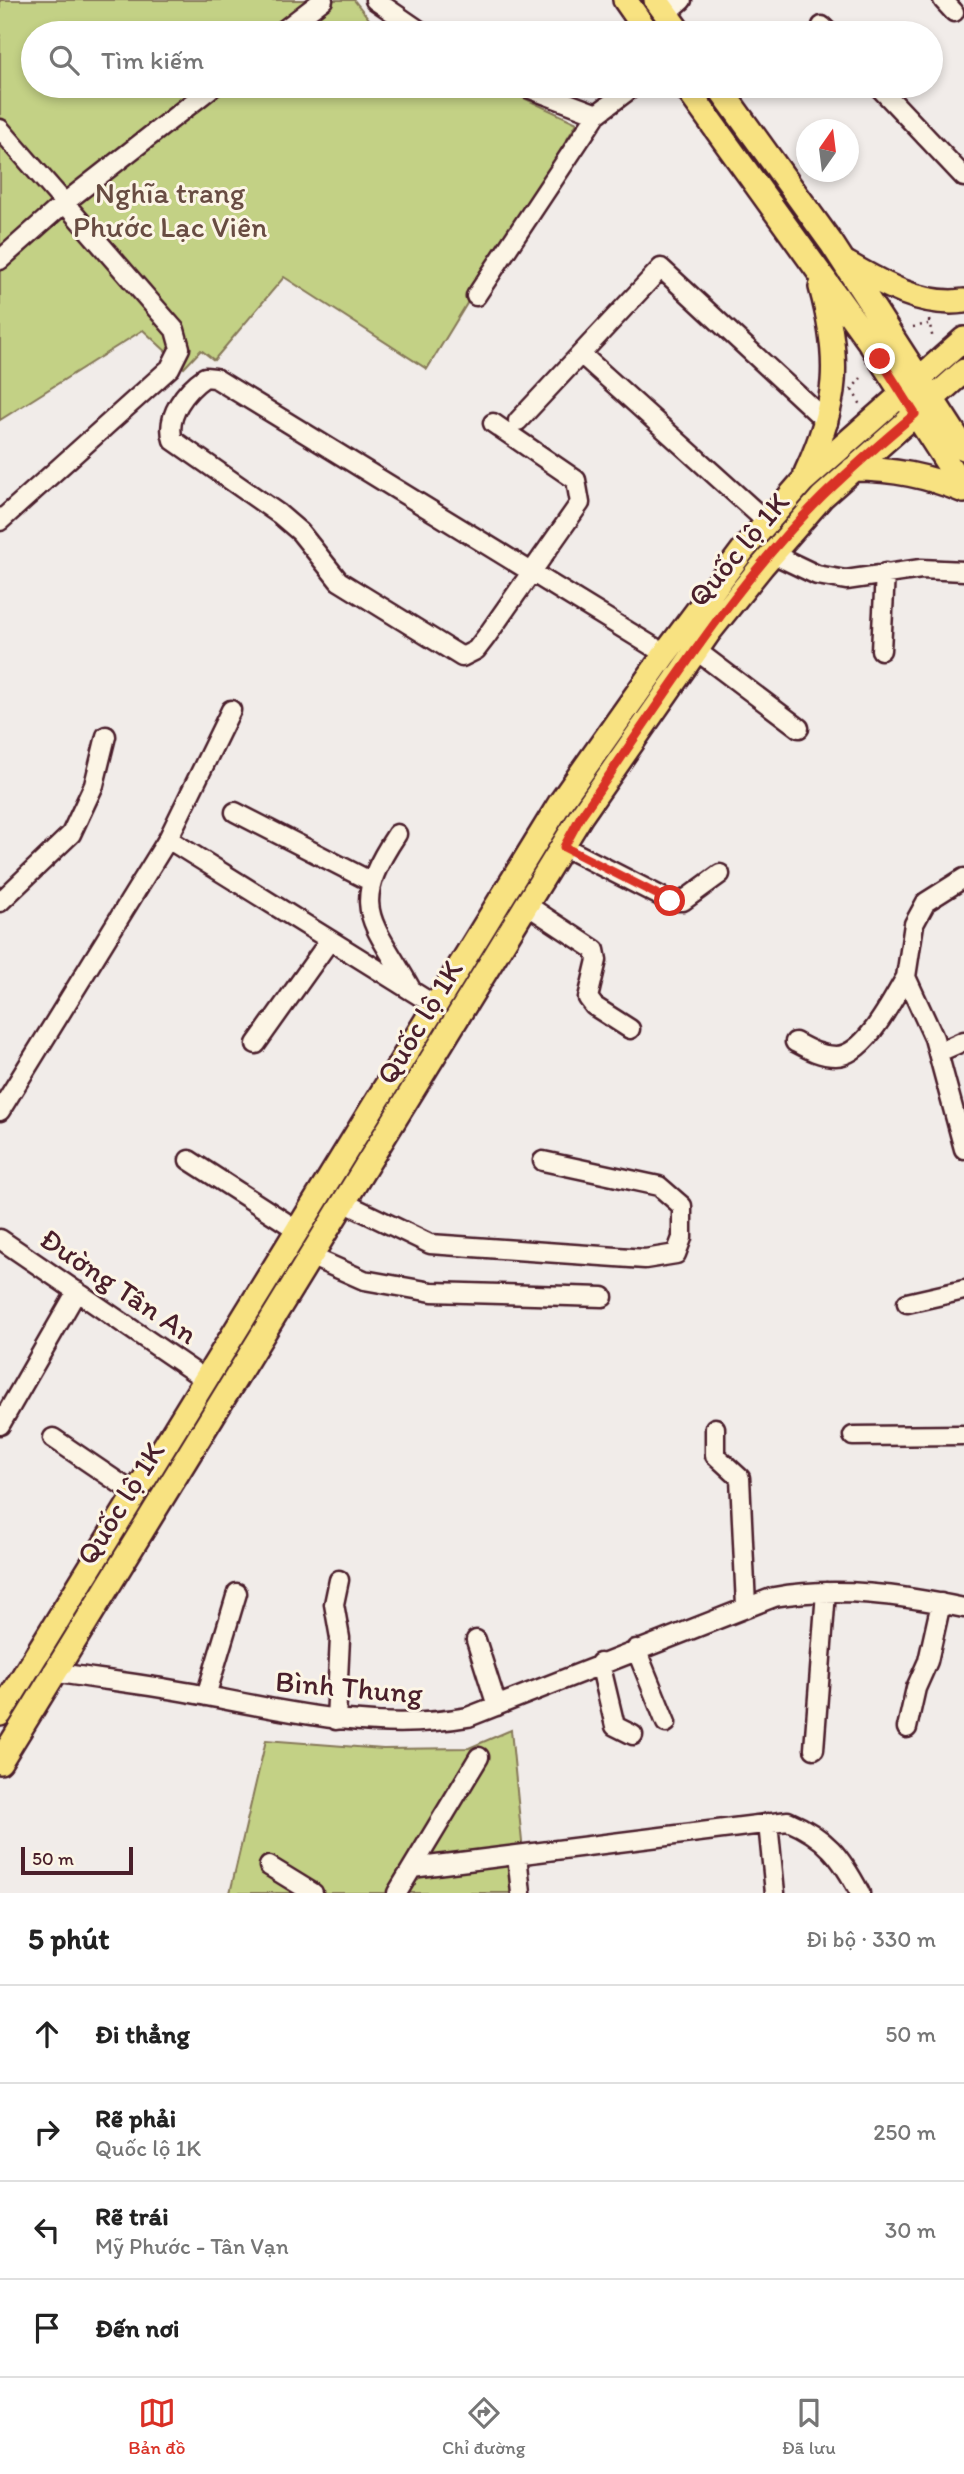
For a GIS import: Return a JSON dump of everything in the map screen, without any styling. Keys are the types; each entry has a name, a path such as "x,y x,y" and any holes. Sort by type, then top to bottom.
{"main road":[{"path":"625,0 640,21"},
{"path":"694,98 818,273 910,385"},
{"path":"727,98 842,260 923,406 964,490"},
{"path":"842,260 899,291 927,299 964,300"},
{"path":"802,482 828,423 834,369 833,344 818,273"},
{"name":"Quốc lộ 1K","path":"1,1712 560,803 664,654 802,482 964,339"},
{"name":"Quốc lộ 1K","path":"0,1762 52,1672 312,1257 581,816 697,651 773,554 822,497 964,372"},
{"path":"923,406 964,448"},
{"path":"853,469 907,472 964,490"},
{"path":"206,1380 226,1394"},
{"path":"24,1672 52,1672"},
{"path":"1,1712 23,1724"}],"street":[{"path":"296,21 323,0"},
{"path":"375,0 406,21"},
{"path":"0,260 63,204 199,98"},
{"path":"555,98 597,114"},
{"path":"476,296 597,114 618,98"},
{"path":"889,98 964,177"},
{"path":"0,129 175,330 180,348 176,361 0,521"},
{"path":"518,421 661,268 828,423"},
{"path":"581,354 768,522"},
{"path":"493,423 576,480 580,503 530,574 476,650 462,657 339,581 300,532 279,514 173,440 170,431 175,411 192,386 205,377 215,379 530,574 664,654"},
{"path":"773,554 817,575 846,580 921,569 964,571"},
{"path":"881,650 885,573"},
{"path":"697,651 799,728"},
{"path":"0,1111 168,839 231,710"},
{"path":"0,902 71,834 94,785 106,736"},
{"path":"235,812 370,881"},
{"path":"397,834 370,881 370,917 413,992"},
{"path":"168,839 436,1006"},
{"path":"564,847 670,901 683,901 720,874"},
{"path":"795,1042 820,1055 839,1057 864,1042 906,977 914,925 926,902 964,878"},
{"path":"527,905 595,950 597,960 588,998 594,1006 631,1029"},
{"path":"256,1044 330,940"},
{"path":"906,977 939,1052 964,1149"},
{"path":"939,1052 964,1041"},
{"path":"189,1160 299,1231"},
{"path":"345,1203 429,1244 645,1259 676,1254 682,1238 682,1206 659,1186 543,1161"},
{"name":"Đường Tân An","path":"0,1240 206,1380"},
{"path":"312,1257 364,1280 432,1292 603,1297"},
{"path":"907,1303 964,1290"},
{"path":"0,1425 77,1292"},
{"path":"715,1428 715,1455 740,1478 746,1606"},
{"path":"853,1436 964,1435"},
{"path":"53,1438 134,1493"},
{"path":"336,1720 340,1638 334,1604 339,1580"},
{"path":"814,1749 826,1591"},
{"name":"Bình Thung","path":"52,1672 206,1696 307,1717 435,1723 468,1717 774,1597 826,1591 882,1593 964,1608"},
{"path":"206,1696 237,1593"},
{"path":"907,1728 916,1688 928,1661 941,1603"},
{"path":"476,1640 497,1706"},
{"path":"636,1649 666,1723"},
{"path":"600,1663 615,1726 633,1735"},
{"path":"397,1893 479,1757"},
{"path":"412,1868 788,1821 810,1830 841,1858 860,1893"},
{"path":"768,1823 775,1893"},
{"path":"517,1855 521,1893"},
{"path":"269,1866 313,1893"}],"path":[{"path":"913,327 928,324 935,347"},
{"path":"861,378 850,390 862,407"}],"green space":[{"name":"Nghĩa trang Phước Lạc Viên","path":"0,0 354,0 371,21 21,21 21,98 524,98 577,123 427,369 284,277 214,360 201,350 184,368 143,330 0,420"},
{"path":"511,1730 527,1893 230,1893 266,1740 383,1749 469,1748"}],"route":[{"path":"670,901 564,847 581,816 709,632 762,566 822,497 915,414 880,359"}]}
